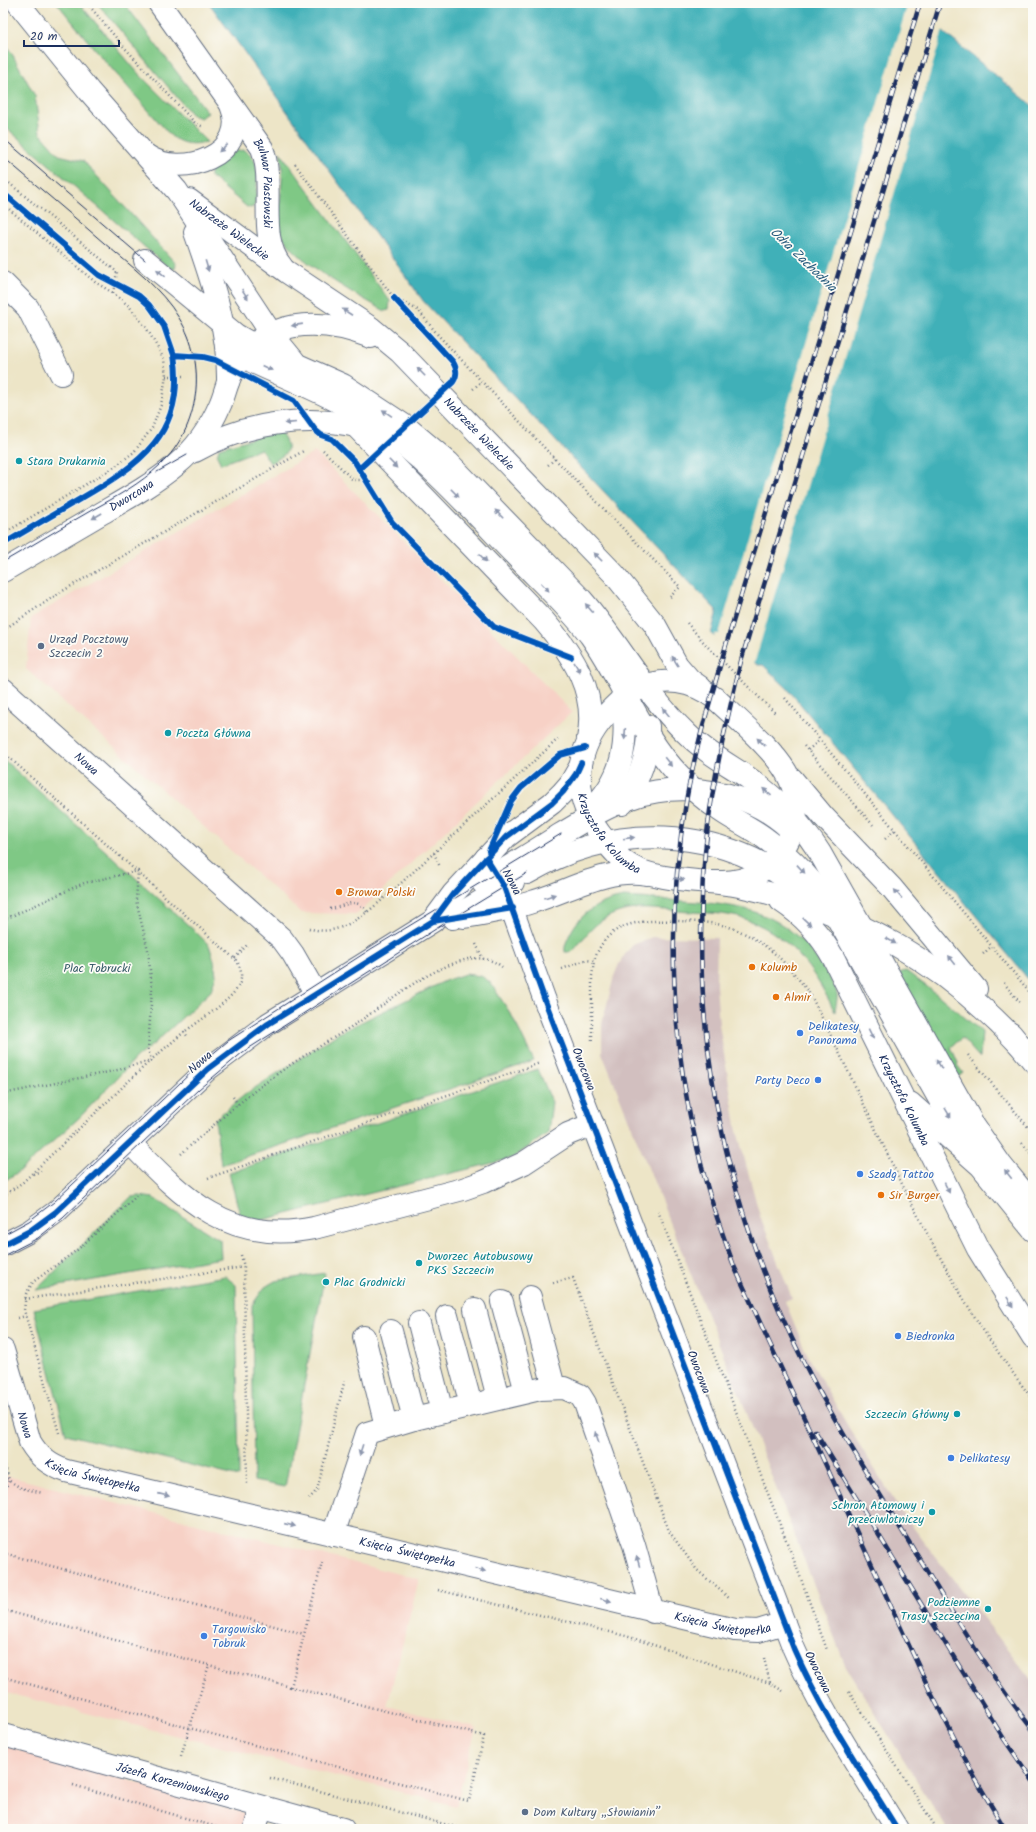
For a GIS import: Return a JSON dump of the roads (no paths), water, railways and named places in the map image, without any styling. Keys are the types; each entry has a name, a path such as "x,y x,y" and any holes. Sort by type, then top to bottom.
{"street":[{"name":"Nabrzeże Wieleckie","path":"18,3 76,76 177,191 287,272 359,320 400,352 614,574 656,625 677,665 690,680 702,689"},
{"name":"Bulwar Piastowski","path":"159,3 257,139 265,156 269,180 269,241 274,256 287,272"},
{"name":"Bulwar Piastowski","path":"140,149 158,161 173,164 197,162 215,155 227,145 234,135 235,121 228,100"},
{"name":"Nabrzeże Wieleckie","path":"177,191 248,345 297,364 356,426 386,444 562,643 581,674 588,693 590,722 583,756"},
{"path":"177,191 202,251 222,325"},
{"path":"400,352 380,340 361,333 325,324 293,326 248,345 204,329 140,265 248,345 326,395 358,413 386,444 437,475 576,618 610,650"},
{"path":"3,283 28,308 61,374"},
{"name":"Dworcowa","path":"3,571 150,485 187,455 208,430 233,371 248,345"},
{"path":"297,364 343,386 389,414 432,447 581,599 634,692 646,705 648,733 644,763 626,799"},
{"path":"187,455 227,436 265,426 312,422 356,426"},
{"path":"386,444 414,446 439,461 479,494"},
{"name":"Krzysztofa Kolumba","path":"673,681 688,683 702,689 722,704 775,756 786,772 827,820 896,892 932,934 1026,1053 984,1008 941,973 889,939 860,925 788,897 750,888 648,874 631,866 621,859 594,825 580,785 583,756 600,722 634,692 673,681"},
{"name":"Nowa","path":"3,689 278,936 289,949 316,994"},
{"path":"634,692 664,710 686,734 710,754 764,789 794,825 821,861 840,890 974,1126 997,1159 1033,1204"},
{"path":"594,825 607,789 620,763 634,692"},
{"path":"648,733 666,760 693,789 719,810 755,832 798,886 829,912 859,958 970,1150 1033,1230"},
{"name":"Nowa","path":"3,1245 30,1231 47,1219 228,1052 268,1024 443,916 495,873 506,837 557,798 570,784 583,756"},
{"name":"Krzysztofa Kolumba","path":"711,882 733,881 745,878 775,859 789,840 794,825 795,797 786,772"},
{"path":"495,873 527,873 594,825 626,799 641,794 664,790 693,789 718,792 745,801 794,825"},
{"path":"443,916 495,873 561,834 594,825 637,837 684,839 775,859"},
{"name":"Nowa","path":"495,873 513,908"},
{"name":"Nowa","path":"443,916 513,908 601,877 633,873 648,874"},
{"name":"Krzysztofa Kolumba","path":"750,888 770,896 788,906 805,919 820,936 834,959 978,1249 1033,1337"},
{"name":"Owocowa","path":"513,908 543,993 784,1623 815,1694 897,1829"},
{"path":"899,1090 906,1099 979,1164 987,1173"},
{"path":"130,1143 159,1174 191,1200 235,1225 265,1231 295,1232 463,1189 483,1182 524,1163 568,1134 593,1124"},
{"path":"530,1297 554,1387"},
{"path":"502,1302 526,1392"},
{"path":"474,1309 498,1398"},
{"path":"448,1316 471,1405"},
{"path":"419,1323 442,1412"},
{"path":"391,1331 414,1419"},
{"path":"364,1337 386,1426"},
{"name":"Nowa","path":"3,1350 26,1431 36,1452"},
{"path":"333,1535 367,1433 386,1426 526,1392 554,1387 572,1391 580,1395 585,1403 634,1545 653,1612"},
{"name":"Księcia Świętopełka","path":"36,1452 54,1467 66,1471 653,1612 735,1630 758,1631 784,1623"},
{"name":"Józefa Korzeniowskiego","path":"3,1735 343,1829"},
{"path":"255,1829 261,1807"}],"water":[{"name":"Odra Zachodnia","path":"209,3 908,3 1033,106 1033,985 787,688 763,665 758,665 711,634 717,611 424,302"}],"tram line":[{"path":"3,138 145,260"},
{"path":"3,157 135,269 172,307 188,336 194,355 196,375 195,395 191,414 184,433 173,450 160,465 128,490 3,562"},
{"path":"157,472 187,455"},
{"path":"3,1235 29,1221 54,1202 198,1066 228,1041 371,949 561,834"},
{"path":"3,1256 38,1238 63,1218 199,1089 243,1052 453,918 527,873"}],"railway":[{"path":"920,3 726,645 700,739 687,796 676,883 674,928 676,1017 681,1061 697,1147 705,1177 734,1266 930,1691 976,1780 1005,1829"},
{"path":"940,3 741,661 718,763 708,825 702,894 701,963 706,1032 716,1100 730,1167 750,1234 774,1298 803,1361 848,1442 978,1654 1033,1730"},
{"path":"815,1431 1004,1739 1033,1781"}],"place":[{"name":"Stara Drukarnia","path":"19,461"},
{"name":"Urząd Pocztowy Szczecin 2","path":"41,646"},
{"name":"Poczta Główna","path":"168,733"},
{"name":"Browar Polski","path":"339,892"},
{"name":"Kolumb","path":"752,967"},
{"name":"Almir","path":"776,997"},
{"name":"Delikatesy Panorama","path":"800,1033"},
{"name":"Party Deco","path":"818,1080"},
{"name":"Szadg Tattoo","path":"860,1174"},
{"name":"Sir Burger","path":"881,1195"},
{"name":"Dworzec Autobusowy PKS Szczecin","path":"419,1263"},
{"name":"Plac Grodnicki","path":"326,1282"},
{"name":"Biedronka","path":"898,1336"},
{"name":"Szczecin Główny","path":"957,1414"},
{"name":"Delikatesy","path":"951,1458"},
{"name":"Schron Atomowy i przeciwlotniczy","path":"932,1512"},
{"name":"Podziemne Trasy Szczecina","path":"988,1609"},
{"name":"Targowisko Tobruk","path":"204,1636"},
{"name":"Dom Kultury „Słowianin”","path":"525,1812"}],"park label":[{"name":"Plac Tobrucki","path":"97,968"}]}
